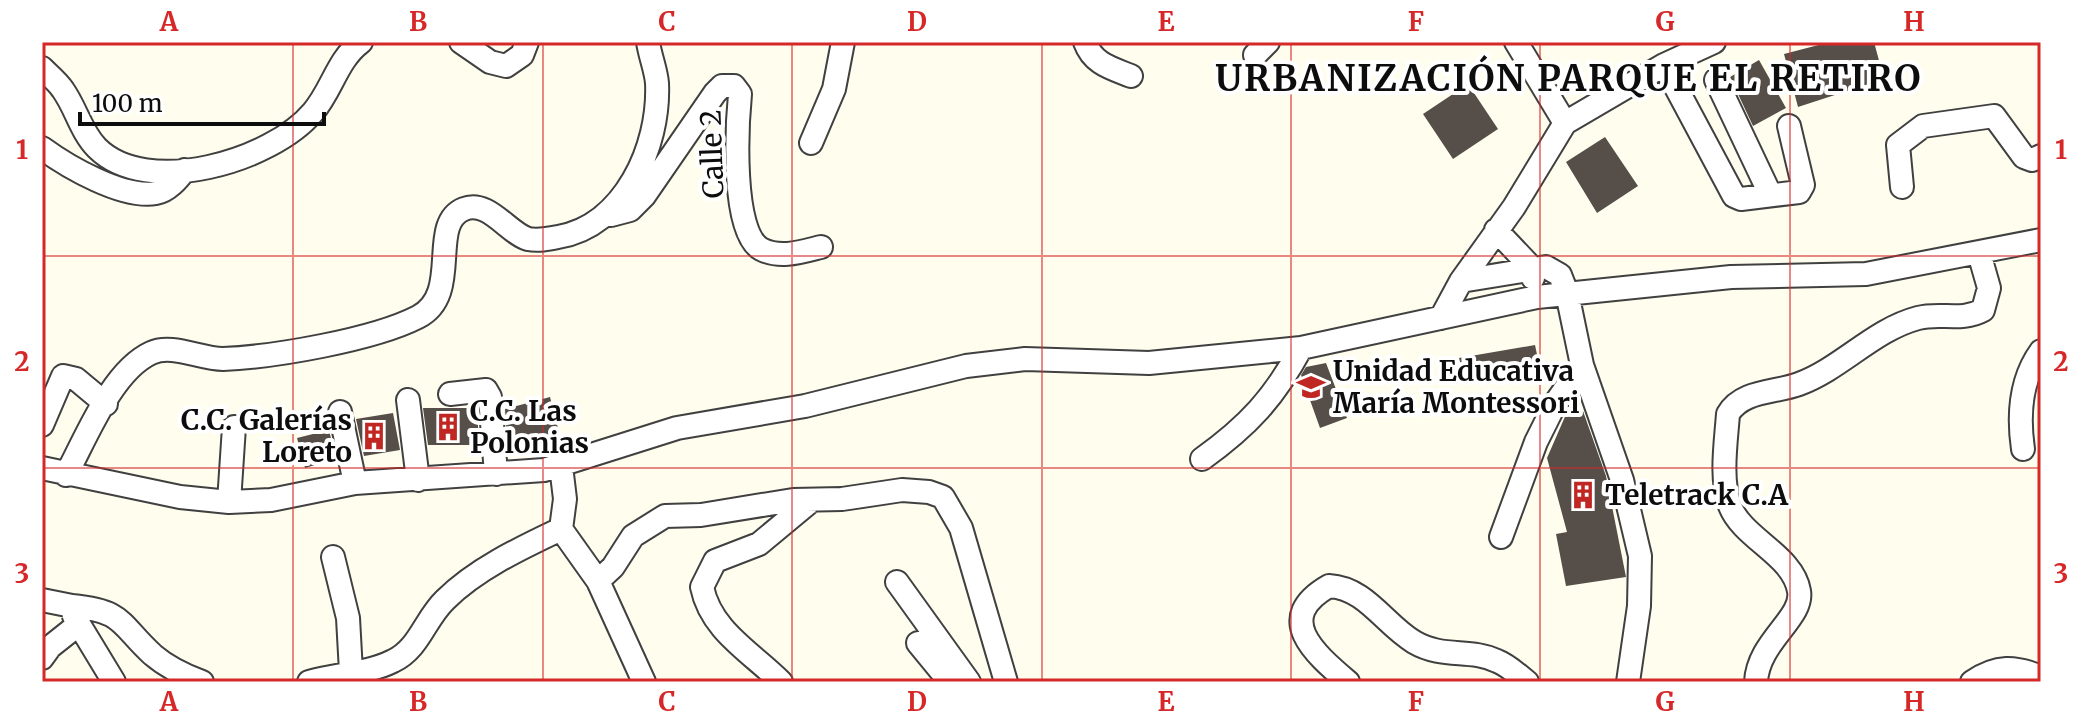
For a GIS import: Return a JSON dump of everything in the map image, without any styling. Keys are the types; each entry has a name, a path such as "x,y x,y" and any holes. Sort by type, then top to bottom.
{"street":[{"path":"42,68 64,90 95,146 113,161 133,170 162,174 259,151 291,134 315,111 345,57 361,42"},
{"path":"461,42 490,62 506,66 522,55 527,42"},
{"path":"66,475 122,375 151,353 164,349 218,359 250,357 304,349 418,317 436,306 441,293 449,224 457,212 470,207 485,211 525,238 542,240 580,234 608,216 625,193 648,147 655,118 657,82 648,42"},
{"path":"811,143 839,71 843,42"},
{"path":"1085,42 1091,55 1103,65 1131,76"},
{"path":"1516,42 1565,123"},
{"path":"1441,318 1461,281 1565,123 1664,65 1714,42"},
{"path":"1664,65 1734,196 1741,199 1799,192 1803,185 1789,126"},
{"path":"1716,80 1770,194"},
{"name":"Calle 2","path":"608,216 630,210 644,196 715,93 722,86 734,86 740,94 738,172 749,235 758,247 775,254 821,247"},
{"path":"1902,187 1898,145 1923,126 1994,116 2024,157 2032,160 2041,156"},
{"path":"42,148 99,181 133,191 156,193 167,188 185,170"},
{"path":"1496,230 1531,267 1537,297"},
{"path":"42,468 180,497 229,502 271,500 355,483 496,474 561,466 677,428 805,406 966,366 1025,359 1149,363 1301,348 1537,297 1731,277 1866,274 2041,240"},
{"path":"1756,682 1762,652 1795,612 1800,592 1790,572 1731,508 1726,469 1728,414 1747,397 1800,384 1819,375 1894,327 1919,317 1963,319 1983,310 1989,288 1979,253"},
{"path":"1461,281 1531,267 1553,269 1560,275 1567,293 1582,365 1622,480 1640,556 1639,606 1628,682"},
{"path":"1202,459 1243,429 1282,382 1301,348"},
{"path":"2023,449 2018,418 2033,390 2041,351"},
{"path":"1501,537 1536,442 1556,402 1582,365"},
{"path":"42,425 59,379 63,376 76,379 106,404"},
{"path":"450,394 482,389 490,397 496,474"},
{"path":"408,400 418,480"},
{"path":"340,412 355,483"},
{"path":"229,502 234,427"},
{"path":"561,466 565,499 561,529 598,581 644,682"},
{"path":"598,581 633,536 665,516 701,515 910,490 943,497 961,528 1006,682"},
{"path":"781,682 722,628 710,613 702,587 715,561 759,544 812,500"},
{"path":"309,682 395,660 415,644 442,603 458,588 507,556 561,529"},
{"path":"333,557 348,618 351,672"},
{"path":"897,582 969,682"},
{"path":"1348,682 1311,648 1304,633 1301,611 1310,597 1329,586 1359,593 1415,642 1436,652 1475,654 1498,661 1527,682"},
{"path":"42,600 76,615 106,611 124,621 155,656 202,682"},
{"path":"42,658 76,615"},
{"path":"76,615 114,682"},
{"path":"918,643 950,682"},
{"path":"1972,682 1995,670 2015,666 2041,677"}],"building":[{"path":"1830,42 1874,42 1884,79 1798,107 1784,54"},
{"path":"1759,60 1786,108 1753,126 1730,77"},
{"path":"1468,84 1498,129 1453,159 1423,114"},
{"path":"1605,137 1638,186 1597,213 1566,162"},
{"path":"1535,345 1540,369 1466,382 1459,358"},
{"path":"1326,363 1347,418 1320,428 1301,375 1306,367"},
{"path":"550,397 561,440 508,454 505,409"},
{"name":"C.C. Las Polonias","path":"423,408 477,408 479,445 428,445"},
{"name":"Teletrack C.A","path":"1583,411 1606,476 1626,577 1566,586 1556,534 1567,532 1547,458 1567,412"},
{"name":"C.C. Galerías Loreto","path":"393,413 400,450 364,456 356,419"},
{"path":"329,430 336,459 305,468 297,438"}],"place":[{"name":"Unidad Educativa María Montessori","path":"1311,387"},
{"name":"C.C. Las Polonias","path":"448,427"},
{"name":"C.C. Galerías Loreto","path":"374,436"},
{"name":"Teletrack C.A","path":"1583,495"}],"district":[{"name":"URBANIZACIÓN PARQUE EL RETIRO","path":"1569,78"}]}
